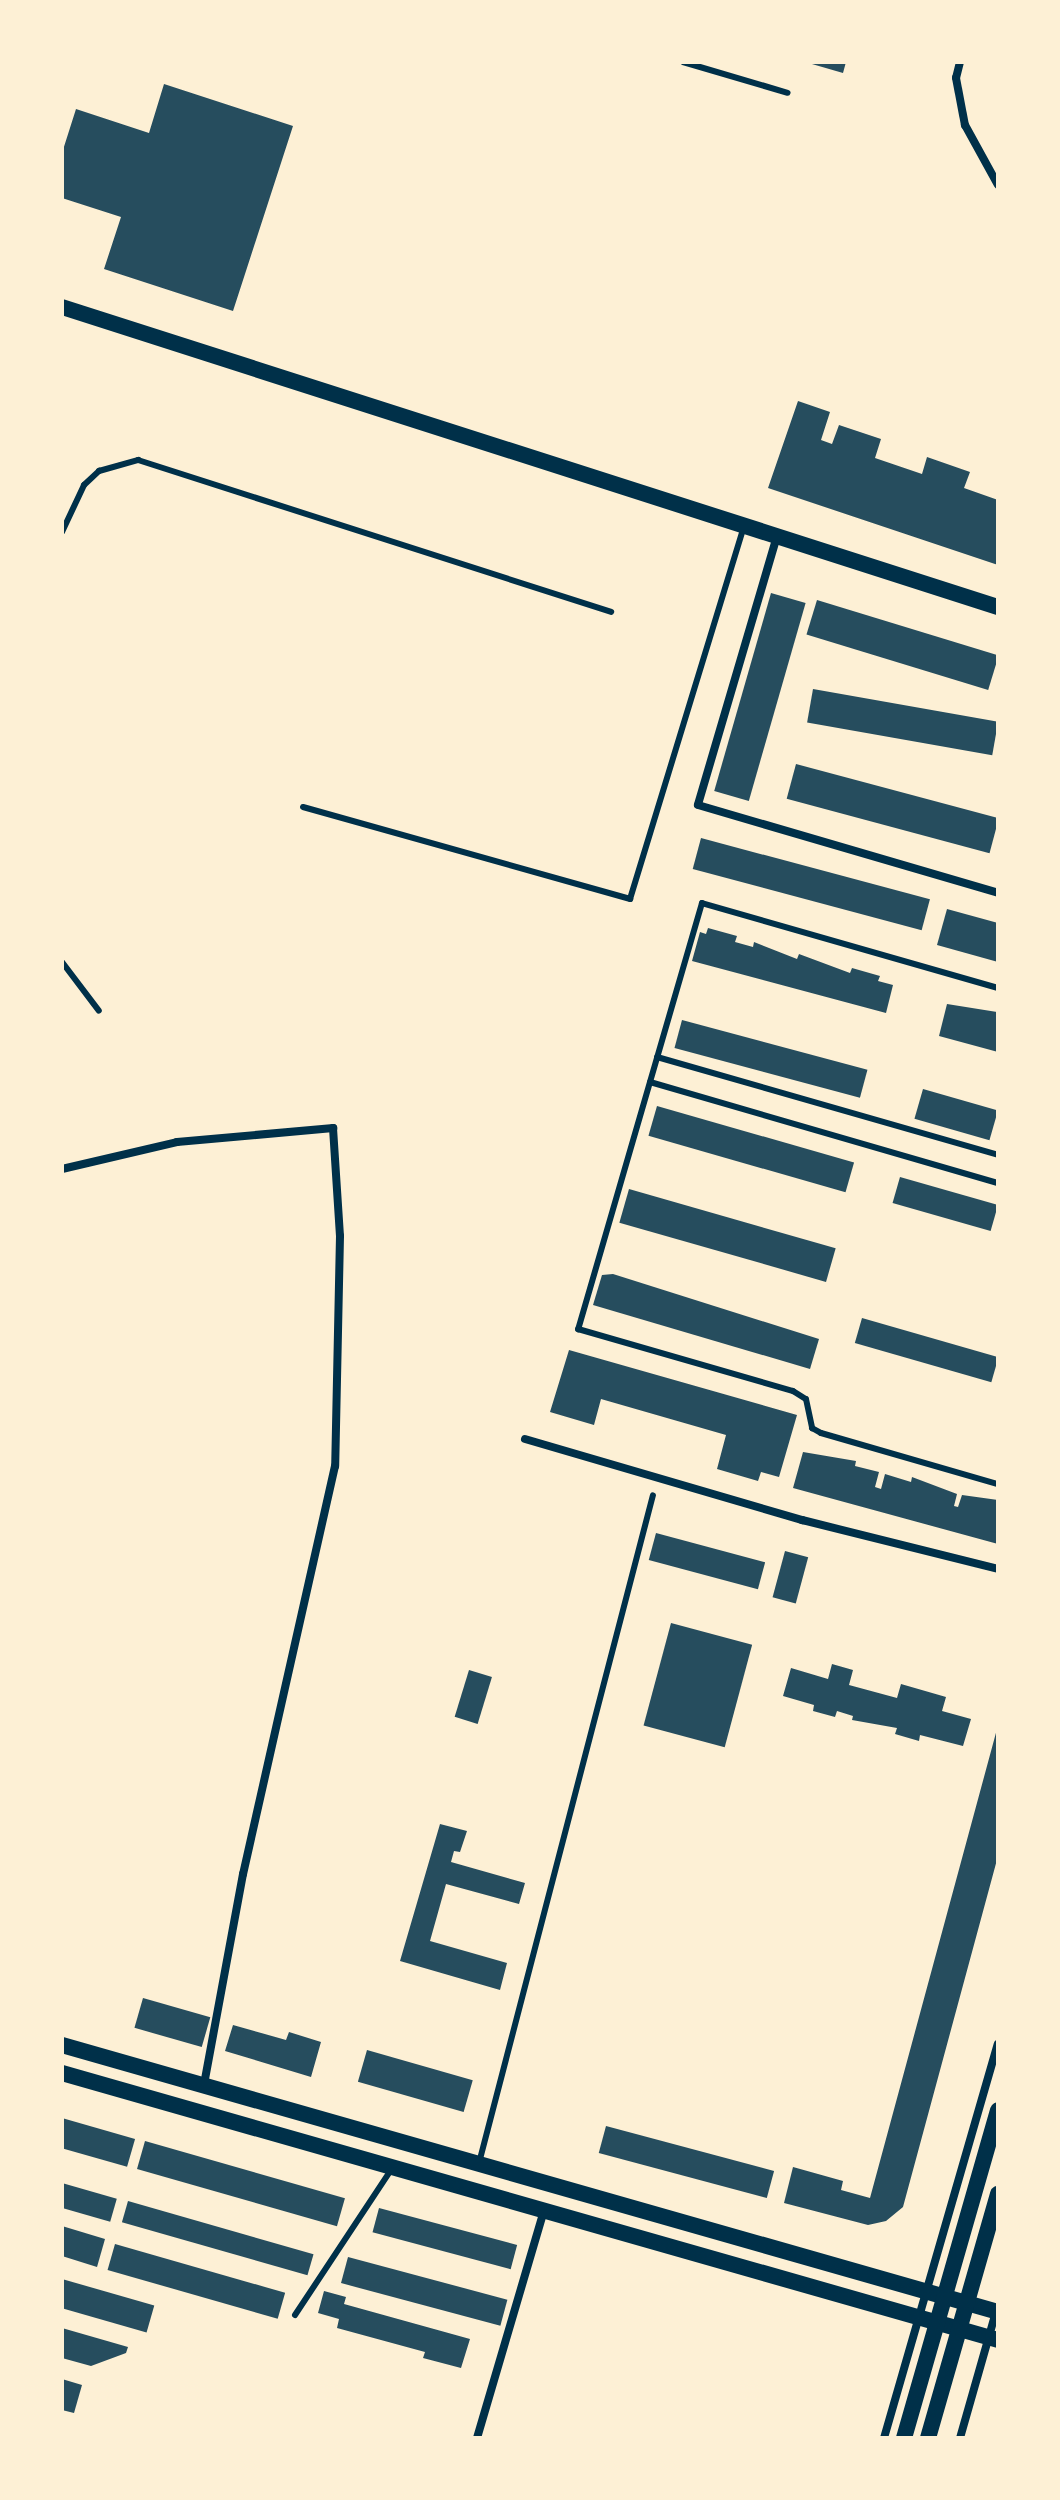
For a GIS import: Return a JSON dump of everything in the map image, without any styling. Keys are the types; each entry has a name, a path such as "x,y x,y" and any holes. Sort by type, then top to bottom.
{"main road":[{"path":"62,307 998,607"},
{"path":"62,2045 998,2310"},
{"path":"62,2073 993,2339"},
{"path":"904,2438 998,2110"},
{"path":"928,2438 998,2194"}],"street":[{"path":"960,62 956,78 965,125 998,185"},
{"path":"777,536 698,805 998,893"},
{"path":"62,1169 177,1142 333,1128 340,1236 335,1466 243,1874 204,2085"},
{"path":"525,1439 802,1520 998,1569"},
{"path":"884,2438 998,2044"},
{"path":"477,2438 544,2211"},
{"path":"960,2438 993,2339 998,2310"}],"lane":[{"path":"683,62 788,93"},
{"path":"62,532 84,485 99,471 138,460 611,612"},
{"path":"303,807 630,899 744,526"},
{"path":"998,988 702,903 578,1329 793,1391 806,1399 812,1428 821,1433 998,1484"},
{"path":"62,962 99,1011"},
{"path":"657,1057 998,1155"},
{"path":"650,1082 998,1183"},
{"path":"479,2163 653,1495"},
{"path":"295,2315 393,2167"}],"building":[{"path":"805,62 846,62 843,73"},
{"path":"164,84 293,126 233,311 104,269 121,217 62,198 62,153 76,109 149,133"},
{"path":"798,401 830,412 821,440 832,444 839,425 881,439 875,458 922,474 927,457 970,472 964,488 998,500 998,565 768,488"},
{"path":"771,593 806,603 749,801 714,791"},
{"path":"817,600 998,655 988,690 806,634"},
{"path":"813,689 998,722 992,755 807,722"},
{"path":"796,764 998,818 990,853 787,799"},
{"path":"701,838 930,899 922,930 693,869"},
{"path":"947,909 998,923 998,962 937,945"},
{"path":"708,928 737,936 735,942 753,947 754,942 797,959 799,954 850,973 852,968 880,976 878,981 893,985 886,1013 692,961 700,932 706,934"},
{"path":"947,1004 997,1012 998,1052 939,1036"},
{"path":"682,1020 867,1070 860,1098 674,1048"},
{"path":"923,1089 998,1110 989,1140 914,1119"},
{"path":"657,1106 854,1163 846,1192 648,1136"},
{"path":"900,1177 998,1205 991,1231 893,1203"},
{"path":"629,1189 836,1248 826,1282 619,1223"},
{"path":"613,1274 819,1339 810,1369 593,1305 602,1275"},
{"path":"862,1318 998,1357 991,1382 855,1343"},
{"path":"569,1350 797,1415 779,1477 761,1472 758,1481 717,1469 726,1435 601,1399 594,1425 550,1412"},
{"path":"803,1452 856,1461 855,1466 879,1472 875,1487 881,1489 885,1474 911,1482 912,1477 957,1494 954,1506 958,1507 962,1495 998,1500 998,1544 793,1488"},
{"path":"656,1533 765,1562 758,1589 649,1560"},
{"path":"785,1551 808,1557 796,1604 773,1597"},
{"path":"671,1623 752,1645 725,1747 644,1725"},
{"path":"832,1664 853,1670 849,1685 897,1698 901,1684 946,1697 942,1711 971,1719 963,1746 920,1735 919,1741 895,1734 897,1728 852,1720 853,1716 837,1711 835,1717 813,1711 814,1705 783,1696 791,1668 828,1679"},
{"path":"469,1670 492,1677 478,1724 455,1717"},
{"path":"997,1729 998,1856 903,2207 886,2221 868,2225 784,2203 793,2167 843,2181 841,2190 870,2198"},
{"path":"440,1824 467,1831 460,1852 454,1851 451,1862 525,1883 519,1904 446,1884 430,1941 507,1963 500,1990 400,1961"},
{"path":"143,1998 210,2017 202,2047 134,2028"},
{"path":"233,2025 286,2040 289,2032 321,2042 311,2077 225,2051"},
{"path":"367,2050 473,2080 464,2112 358,2082"},
{"path":"62,2118 135,2139 127,2167 62,2148"},
{"path":"606,2126 774,2171 767,2198 599,2153"},
{"path":"145,2141 345,2198 337,2226 137,2169"},
{"path":"62,2183 117,2199 110,2222 62,2208"},
{"path":"128,2201 314,2254 307,2275 122,2222"},
{"path":"379,2208 517,2245 511,2269 373,2232"},
{"path":"62,2226 105,2239 97,2267 62,2256"},
{"path":"115,2244 285,2293 278,2319 108,2270"},
{"path":"348,2257 507,2300 500,2326 341,2283"},
{"path":"62,2279 154,2305 147,2332 62,2308"},
{"path":"324,2291 346,2297 344,2304 470,2339 461,2368 423,2358 425,2352 337,2328 339,2319 318,2313"},
{"path":"62,2328 128,2347 126,2353 91,2366 62,2358"},
{"path":"62,2379 82,2385 74,2413 62,2410"}]}
